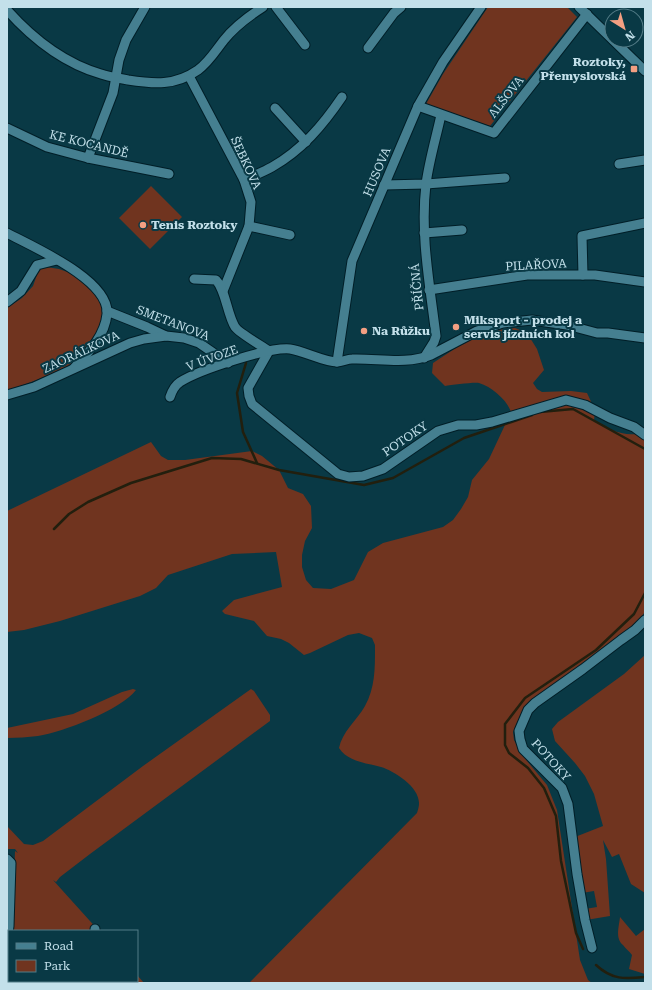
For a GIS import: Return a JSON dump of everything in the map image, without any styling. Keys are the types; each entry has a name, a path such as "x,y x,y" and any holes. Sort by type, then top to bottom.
{"street":[{"path":"88,158 112,93 120,60 129,34 145,7"},
{"path":"7,10 21,26 36,39 62,57 82,68 102,75 151,84 171,82 189,76 200,69 237,26 253,13 264,7"},
{"path":"276,7 305,45"},
{"name":"HUSOVA","path":"337,362 352,261 418,106 443,62 480,7"},
{"path":"579,7 604,32"},
{"path":"368,48 394,9"},
{"name":"ALŠOVA","path":"418,106 494,133 586,14"},
{"path":"621,48 645,71"},
{"name":"ŠEBKOVA","path":"189,76 244,180 251,202 250,226"},
{"path":"244,180 272,167 306,142 331,114 342,97"},
{"path":"275,108 306,142"},
{"name":"PŘÍČNÁ","path":"424,358 436,336 429,290 424,233 426,184 441,115"},
{"name":"KE KOCANDĚ","path":"7,128 47,147 88,158 169,174"},
{"path":"619,164 645,160"},
{"path":"384,185 426,184 506,178"},
{"path":"583,275 582,236 645,223"},
{"path":"222,291 250,226 290,235"},
{"path":"424,233 462,230"},
{"path":"7,233 70,266 96,288 106,304 106,322 97,341 74,368"},
{"path":"7,302 12,300 21,291 37,266 57,260"},
{"name":"PILAŘOVA","path":"429,290 527,275 595,275 645,282"},
{"path":"194,279 216,280 221,286 224,298 236,328 269,351"},
{"name":"SMETANOVA","path":"107,311 166,336 184,338 199,343 228,363"},
{"path":"337,362 351,359 409,360 424,358 477,331 503,323 532,320 597,333 645,338"},
{"name":"ZAORÁLKOVA","path":"7,395 34,387 130,343 144,339 166,336"},
{"name":"V ÚVOZE","path":"170,397 173,389 179,383 201,372 269,351 290,349 337,362"},
{"name":"POTOKY","path":"269,351 248,388 252,404 338,474 349,477 363,476 383,469 438,431 458,425 476,425 492,422 566,400 585,405 610,418 634,427 645,435"},
{"name":"POTOKY","path":"592,948 580,890 568,804 562,788 523,749 519,731 528,710 535,703 583,670 635,630 645,620"},
{"path":"7,859 11,864 8,930"}],"green space":[{"path":"488,7 567,7 577,17 490,126 426,104 443,74"},
{"path":"151,186 182,217 150,249 119,218"},
{"path":"40,266 59,269 76,275 101,299 103,316 97,339 71,365 55,373 7,391 7,308 22,298 33,286"},
{"path":"515,328 527,333 537,349 544,370 533,383 537,389 542,392 571,391 587,393 595,410 594,421 612,430 626,434 645,431 645,612 635,624 518,721 513,732 514,740 522,755 547,785 557,810 580,960 588,980 592,983 249,983 417,813 419,805 418,798 411,786 399,776 381,767 353,759 343,753 339,748 346,731 362,711 371,692 375,664 375,645 372,638 359,633 348,635 304,655 289,643 281,639 267,636 254,621 225,614 222,611 234,600 282,587 276,552 232,554 168,575 156,588 140,596 60,621 24,630 7,632 7,511 151,442 161,456 168,460 185,460 252,451 262,456 279,470 288,488 303,494 311,506 312,528 305,541 302,555 302,567 306,580 313,588 331,589 354,580 368,552 383,543 443,527 453,520 461,509 468,497 472,480 489,459 511,412 503,399 494,391 479,383 445,386 432,373 433,363 468,340 490,331"},
{"path":"645,655 645,893 631,884 619,854 612,857 603,840 606,859 610,916 586,920 585,909 597,907 594,891 582,893 575,837 603,826 594,794 585,776 555,741 552,729 558,722 624,674"},
{"path":"133,689 136,690 129,698 118,705 76,725 49,734 7,738 7,728 73,714 122,692"},
{"path":"251,689 254,691 270,715 270,721 90,854 60,877 56,882 53,880 98,930 12,930 15,851 18,853 15,849 7,849 7,826 24,844 33,845 43,841 143,766"},
{"path":"620,917 636,936 645,929 645,974 629,969 632,955 618,936"},
{"path":"8,972 8,982 138,982 138,976 144,983 7,983"}],"waterway":[{"path":"246,363 237,393 243,432 257,463"},
{"path":"540,412 573,409 645,449"},
{"path":"54,529 69,514 88,502 131,483 212,458 241,459 279,470 364,485 393,478 464,438 532,415"},
{"path":"583,949 576,933 561,861 556,816 544,788 528,768 509,753 505,745 505,724 525,698 596,650 634,614 645,593"},
{"path":"596,965 613,976 625,978 645,977"}],"place":[{"name":"Roztoky, Přemyslovská","path":"634,69"},
{"name":"Tenis Roztoky","path":"143,225"},
{"name":"Miksport - prodej a servis jízdních kol","path":"456,327"},
{"name":"Na Růžku","path":"364,331"}]}
